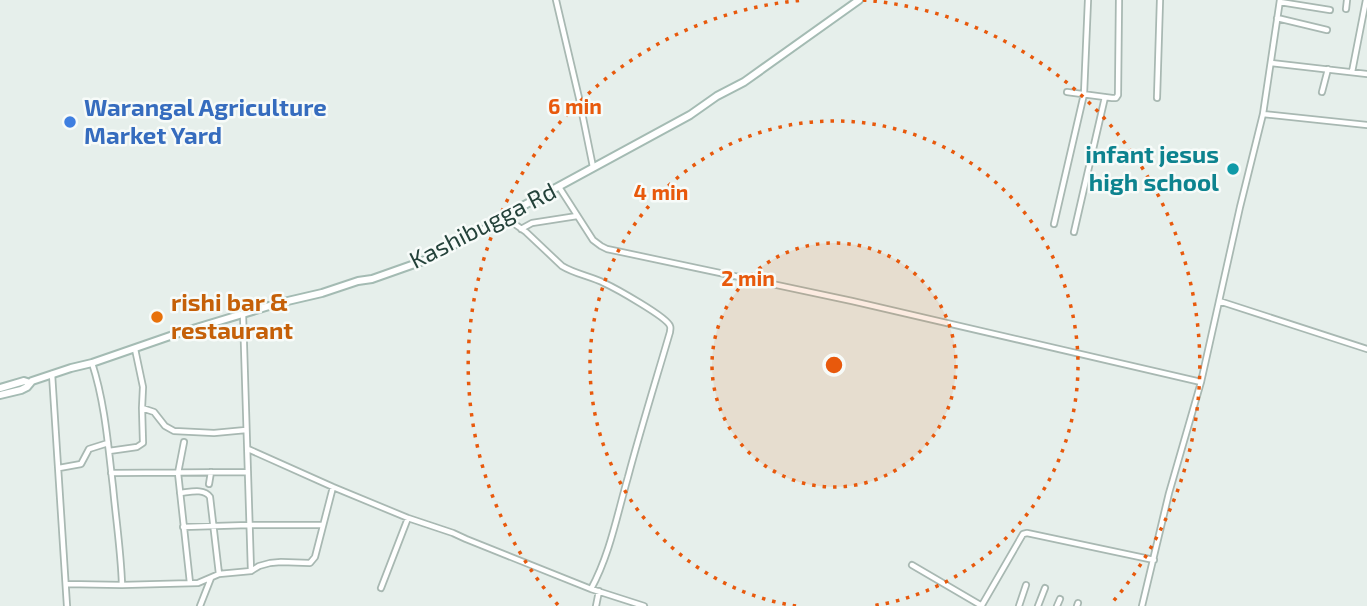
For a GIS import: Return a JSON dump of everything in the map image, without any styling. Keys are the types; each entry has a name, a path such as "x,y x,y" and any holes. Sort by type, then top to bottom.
{"main road":[{"name":"Kashibugga Rd","path":"0,395 21,390 52,374 173,335 372,279 424,261 690,115 717,96 744,82 859,0"},
{"name":"Kashibugga Rd","path":"0,388 30,383"}],"street":[{"path":"556,0 593,167"},
{"path":"1054,224 1084,94 1088,0"},
{"path":"1067,92 1112,98 1118,95 1119,0"},
{"path":"1157,97 1160,0"},
{"path":"1346,9 1347,0"},
{"path":"1352,72 1366,0"},
{"path":"1142,606 1201,382 1263,114 1280,1 1330,10"},
{"path":"1277,18 1327,30"},
{"path":"1271,63 1367,74"},
{"path":"1322,92 1328,69"},
{"path":"1074,232 1105,97"},
{"path":"1263,114 1367,125"},
{"path":"559,187 593,240 607,249 852,300 1201,382"},
{"path":"521,229 533,223 577,215"},
{"path":"506,218 568,270 610,286 647,307 668,322 670,327 611,542 602,569 591,589"},
{"path":"1219,300 1367,349"},
{"path":"243,314 251,570"},
{"path":"109,451 137,447 143,443 142,381 135,349"},
{"path":"92,363 108,443 122,585"},
{"path":"52,374 67,606"},
{"path":"142,408 154,412 165,426 174,431 214,433 246,430"},
{"path":"184,442 178,473 190,583"},
{"path":"59,468 81,464 94,446 108,443"},
{"path":"248,449 408,518 453,533 599,592 644,606"},
{"path":"209,484 211,472"},
{"path":"111,473 248,472"},
{"path":"66,584 198,583 219,574 251,570 270,563 306,564 313,561 333,487"},
{"path":"180,493 203,491 208,494 219,574"},
{"path":"381,588 408,518"},
{"path":"183,527 323,525"},
{"path":"912,565 982,606 1023,534 1154,560"},
{"path":"200,606 212,577"},
{"path":"1019,606 1026,585"},
{"path":"1038,606 1045,588"},
{"path":"596,606 599,592"},
{"path":"1057,606 1060,599"}],"place":[{"name":"Warangal Agriculture Market Yard","path":"70,122"},
{"name":"infant jesus high school","path":"1233,169"},
{"name":"rishi bar & restaurant","path":"157,317"}]}
